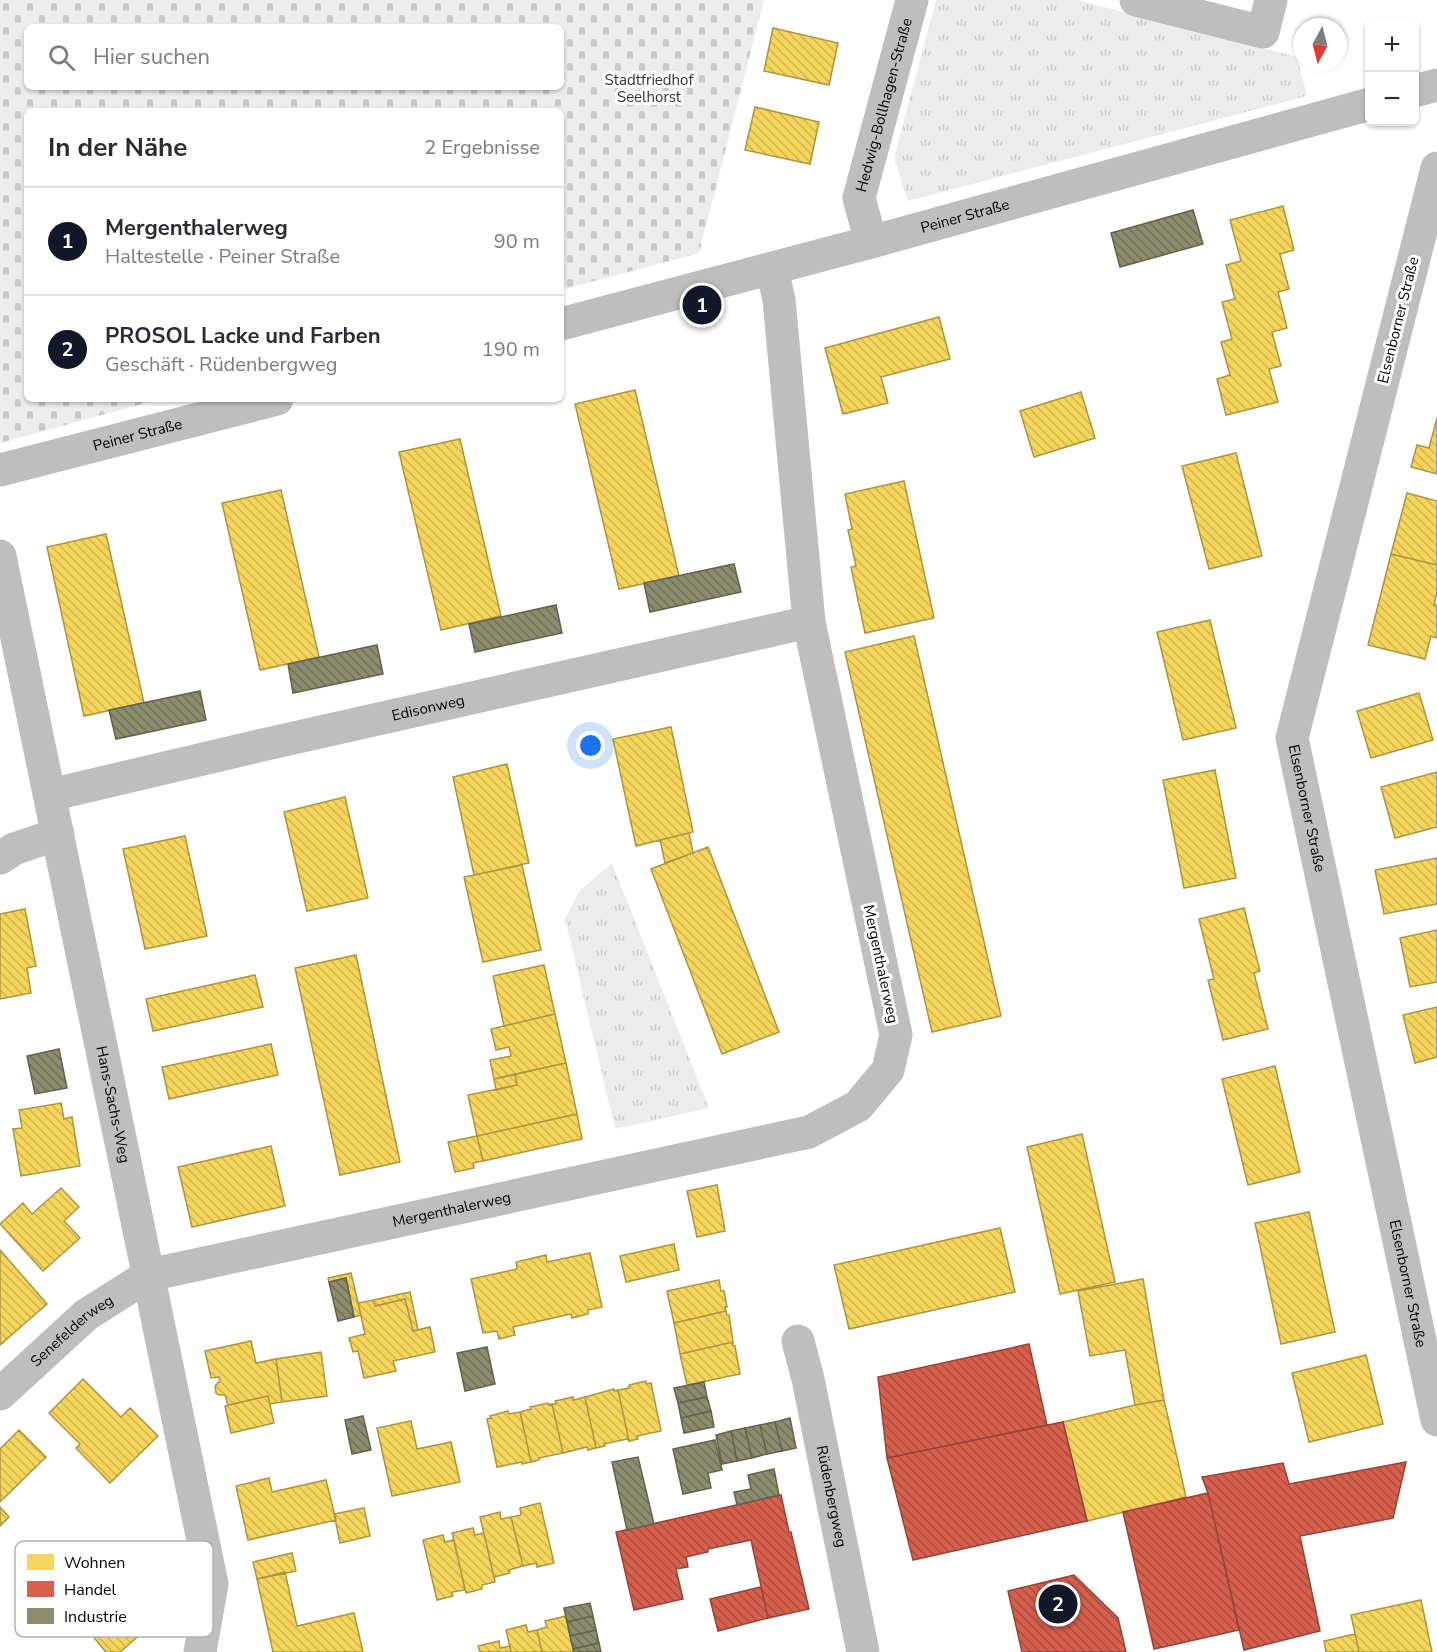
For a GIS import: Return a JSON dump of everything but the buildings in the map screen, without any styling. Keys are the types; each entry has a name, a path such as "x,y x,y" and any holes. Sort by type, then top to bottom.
{"street":[{"name":"Hedwig-Bollhagen-Straße","path":"870,242 859,198 912,0"},
{"path":"1136,0 1263,32 1271,0"},
{"path":"1419,90 1437,85"},
{"name":"Peiner Straße","path":"564,323 870,242 1365,105"},
{"name":"Elsenborner Straße","path":"1437,168 1292,738 1437,1420"},
{"name":"Mergenthalerweg","path":"149,1275 809,1132 858,1106 888,1070 896,1035 809,622 779,300 772,268"},
{"name":"Peiner Straße","path":"0,470 266,402"},
{"name":"Hans-Sachs-Weg","path":"0,556 203,1541"},
{"name":"Edisonweg","path":"50,795 809,622"},
{"path":"0,858 14,849 58,834"},
{"name":"Senefelderweg","path":"0,1394 86,1315 149,1275"},
{"name":"Rüdenbergweg","path":"798,1341 808,1380 863,1652"},
{"name":"Hans-Sachs-Weg","path":"200,1652 203,1637"}],"green space":[{"name":"Stadtfriedhof Seelhorst","path":"0,0 764,0 699,253 564,289 564,108 24,108 24,402 149,402 0,443"},
{"path":"936,0 1077,0 1293,56 1293,72 1301,72 1307,96 908,201 894,158"},
{"path":"612,863 709,1108 615,1129 565,919 579,891"}],"place":[{"name":"Mergenthalerweg","path":"702,305"},
{"name":"PROSOL Lacke und Farben","path":"1058,1604"}]}
